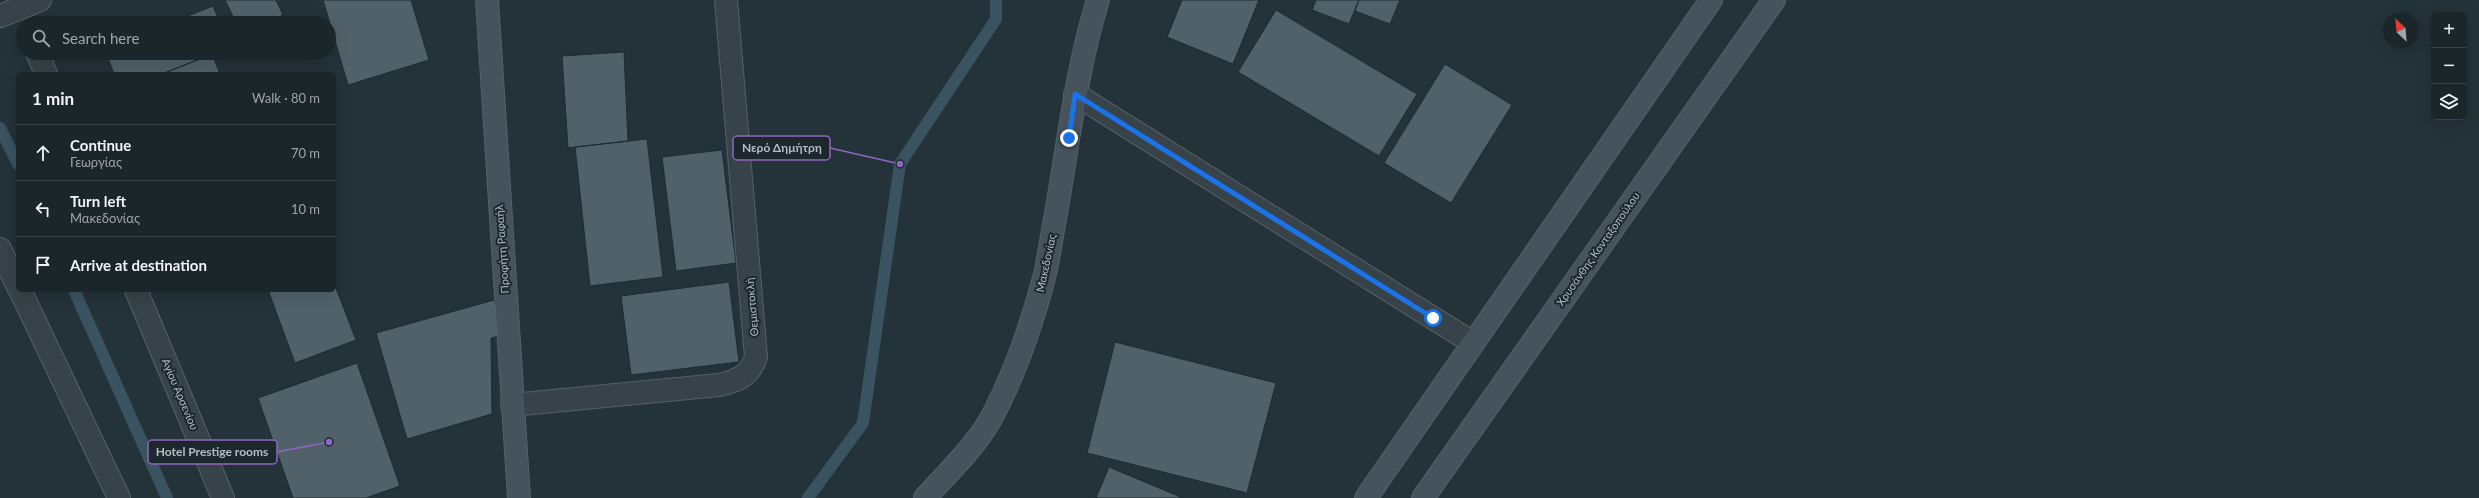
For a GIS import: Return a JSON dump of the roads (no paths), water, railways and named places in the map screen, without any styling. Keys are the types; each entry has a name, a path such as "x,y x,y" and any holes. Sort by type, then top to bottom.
{"street":[{"path":"15,16 40,0"},
{"name":"Προφήτη Ραφαήλ","path":"486,0 519,498"},
{"name":"Θεμιστοκλή","path":"512,405 719,385 736,382 754,366 756,358 726,0"},
{"name":"Μακεδονίας","path":"925,498 968,451 995,413 1015,367 1044,278 1069,138 1075,94 1089,30 1098,0"},
{"path":"1366,498 1711,0"},
{"name":"Χρυσάνθης Κονταξοπούλου","path":"1423,498 1774,0"},
{"path":"40,60 45,72"},
{"path":"1075,94 1473,343"},
{"path":"0,249 16,283"},
{"path":"21,292 119,498"},
{"name":"Αγίου Αρσενίου","path":"137,292 223,498"}],"waterway":[{"path":"808,498 863,423 900,164 996,19 996,0"},
{"path":"0,128 16,160"},
{"path":"75,292 167,498"}],"place":[{"name":"Νερό Δημήτρη","path":"900,164"},
{"name":"Hotel Prestige rooms","path":"329,442"}]}
